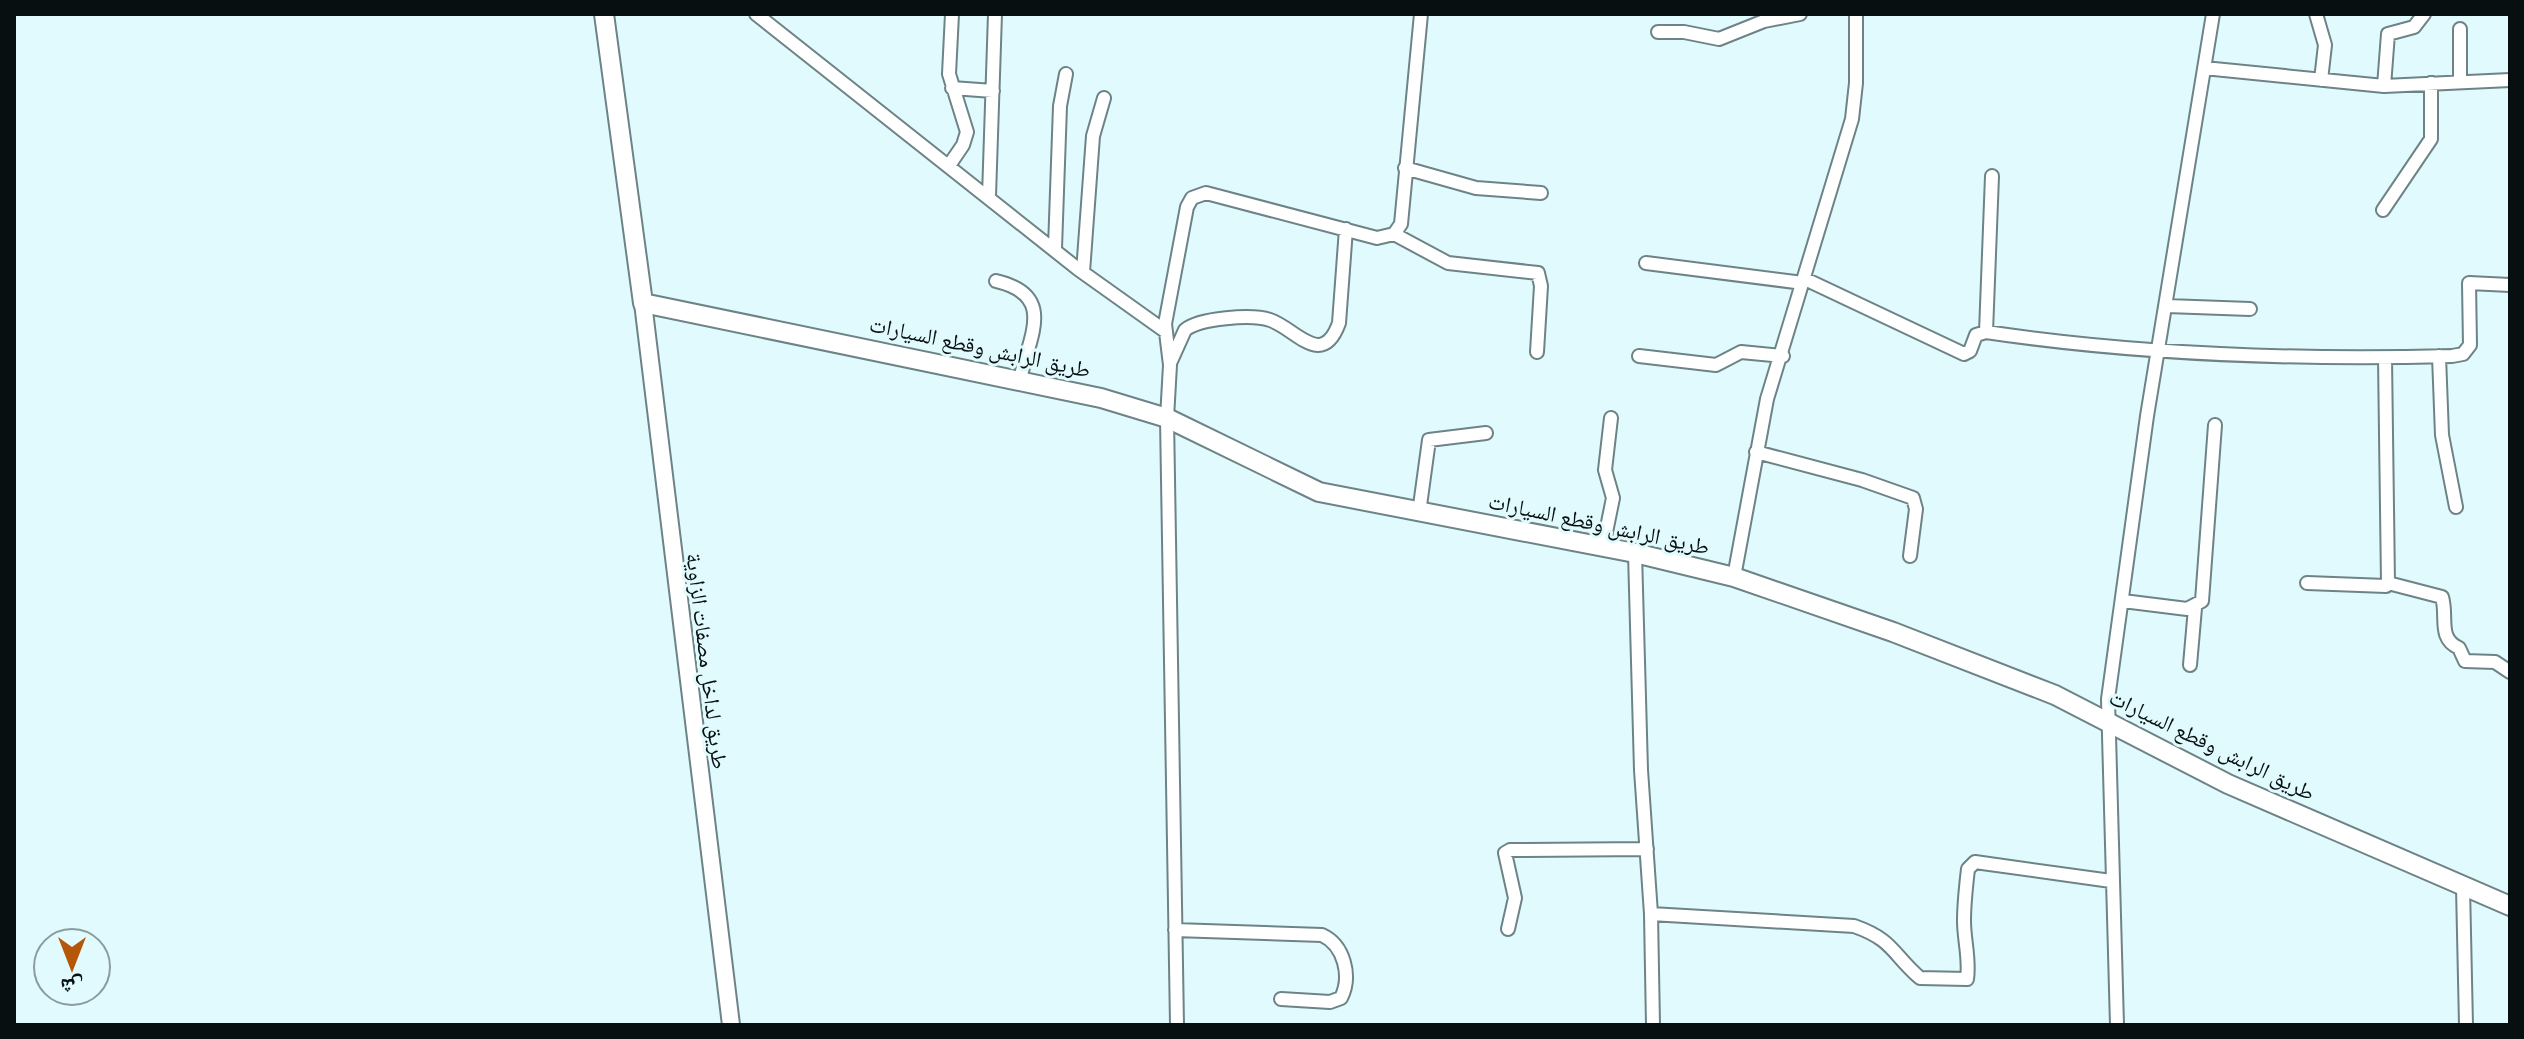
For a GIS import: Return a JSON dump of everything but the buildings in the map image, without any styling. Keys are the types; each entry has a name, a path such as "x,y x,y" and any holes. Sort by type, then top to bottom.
{"main road":[{"path":"604,14 643,303"},
{"name":"طريق الرابش وقطع السيارات","path":"643,303 1101,398 1167,418 1310,489 1419,513 1635,553 1734,577 2055,695 2228,784 2510,906"}],"street":[{"path":"756,14 950,164 1083,272 1165,331"},
{"path":"950,164 963,145 967,132 952,88 949,65 952,14"},
{"path":"989,196 995,14"},
{"path":"1177,1025 1167,418 1170,365 1165,331 1187,207 1196,195 1214,194 1383,238 1394,234 1401,224 1421,14"},
{"path":"1658,32 1684,32 1719,39 1764,21 1800,14"},
{"path":"1734,577 1767,399 1783,356 1852,119 1856,83 1856,14"},
{"path":"2117,1025 2107,721 2147,416 2160,353 2213,14"},
{"path":"2316,14 2325,45 2321,80"},
{"path":"2384,86 2388,34 2414,27 2424,14"},
{"path":"2460,29 2460,81"},
{"path":"2204,68 2384,86 2510,80"},
{"path":"1055,248 1060,106 1066,74"},
{"path":"2383,210 2431,139 2431,83"},
{"path":"952,88 993,91"},
{"path":"1083,272 1093,136 1104,98"},
{"path":"1405,168 1476,188 1541,193"},
{"path":"1986,332 1992,176"},
{"path":"1170,365 1179,337 1197,322 1271,320 1308,344 1326,342 1335,334 1339,323 1346,229"},
{"path":"1394,234 1448,263 1538,273 1541,286 1537,352"},
{"path":"1646,263 1804,281 1964,354 1970,351 1976,335 1986,332 2160,353 2385,358 2463,354 2470,345 2469,283 2510,285"},
{"path":"996,281 1015,285 1033,301 1036,313 1020,379"},
{"name":"طريق لداخل مصفات الزاوية","path":"643,303 731,1025"},
{"path":"2167,306 2250,309"},
{"path":"1639,356 1716,365 1741,352 1783,356"},
{"path":"2439,356 2442,435 2456,507"},
{"path":"2385,358 2388,583"},
{"path":"1603,547 1613,498 1605,470 1611,418"},
{"path":"2190,665 2195,608 2202,601 2215,425"},
{"path":"1419,513 1429,440 1486,433"},
{"path":"1756,452 1862,480 1913,498 1916,509 1910,556"},
{"path":"1635,553 1653,1025"},
{"path":"2307,583 2386,586 2388,583 2442,597 2445,636 2449,643 2459,648 2465,661 2495,662 2510,672"},
{"path":"2123,601 2195,608"},
{"path":"1508,929 1515,898 1504,863 1505,853 1510,850 1647,849"},
{"path":"1651,914 1854,926 1876,934 1892,945 1920,978 1958,982 1967,979 1966,879 1968,869 1975,862 2111,881"},
{"path":"2463,887 2466,1025"},
{"path":"1175,930 1322,935 1332,941 1345,965 1341,998 1330,1002 1281,999"}]}
